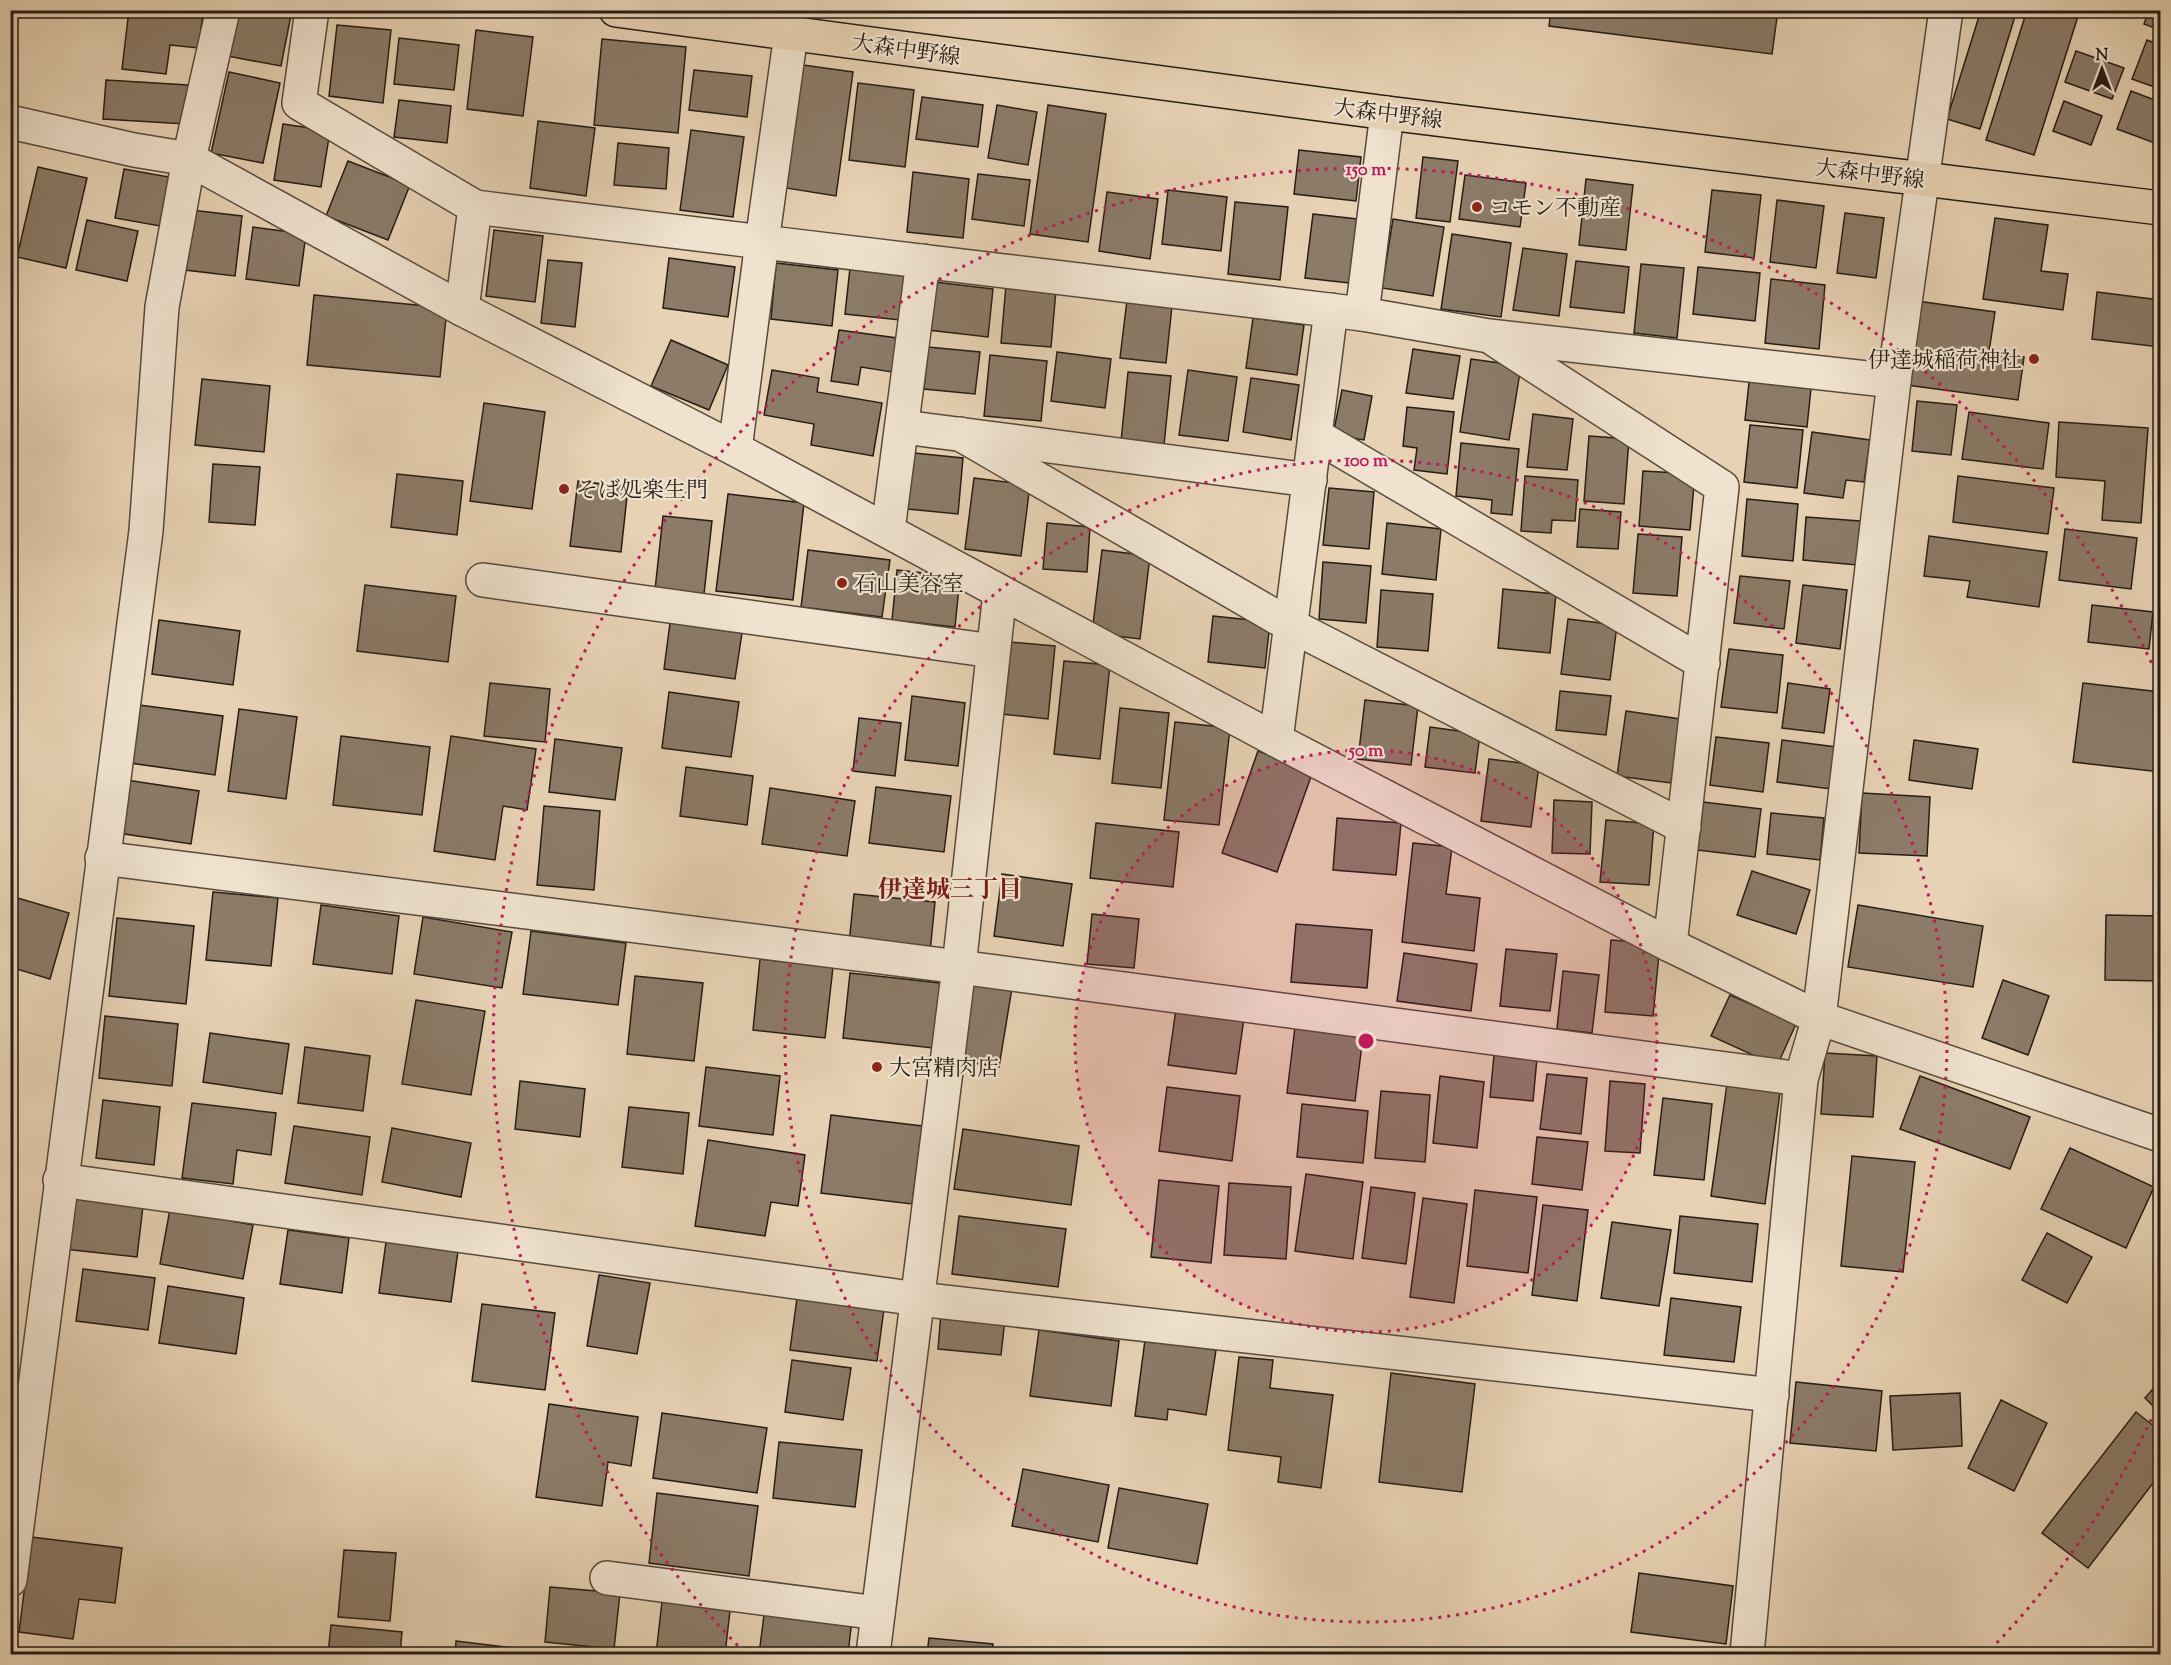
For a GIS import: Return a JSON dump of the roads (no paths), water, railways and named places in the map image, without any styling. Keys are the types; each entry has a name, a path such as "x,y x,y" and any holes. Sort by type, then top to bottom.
{"main road":[{"name":"大森中野線","path":"616,10 1387,113 2160,208"}],"lane":[{"path":"10,1580 60,1180 146,531 162,307 189,159 223,10"},
{"path":"312,10 299,103 475,207 1347,312 1489,336 1894,381"},
{"path":"1747,1654 1801,1079 1819,1018 1894,381 1924,180 1946,10"},
{"path":"735,448 791,34"},
{"path":"1275,740 1315,435 1347,312 1387,113"},
{"path":"10,122 134,150 189,159 462,309 735,448 1275,740 1670,945 1819,1018 2160,1135"},
{"path":"462,309 475,207"},
{"path":"888,530 923,261"},
{"path":"1489,336 1722,487 1670,945"},
{"path":"903,427 1310,480"},
{"path":"960,434 1290,625 1684,827"},
{"path":"1315,435 1703,663"},
{"path":"483,580 993,651"},
{"path":"873,1654 959,967 1000,592"},
{"path":"102,858 959,967 1801,1079"},
{"path":"60,1180 918,1299 1772,1395"},
{"path":"607,1578 878,1613"}],"place":[{"name":"コモン不動産","path":"1477,207"},
{"name":"伊達城稲荷神社","path":"2034,359"},
{"name":"そば処楽生門","path":"564,489"},
{"name":"石山美容室","path":"842,583"},
{"name":"大宮精肉店","path":"877,1067"}],"district":[{"name":"伊達城三丁目","path":"950,889"}]}
